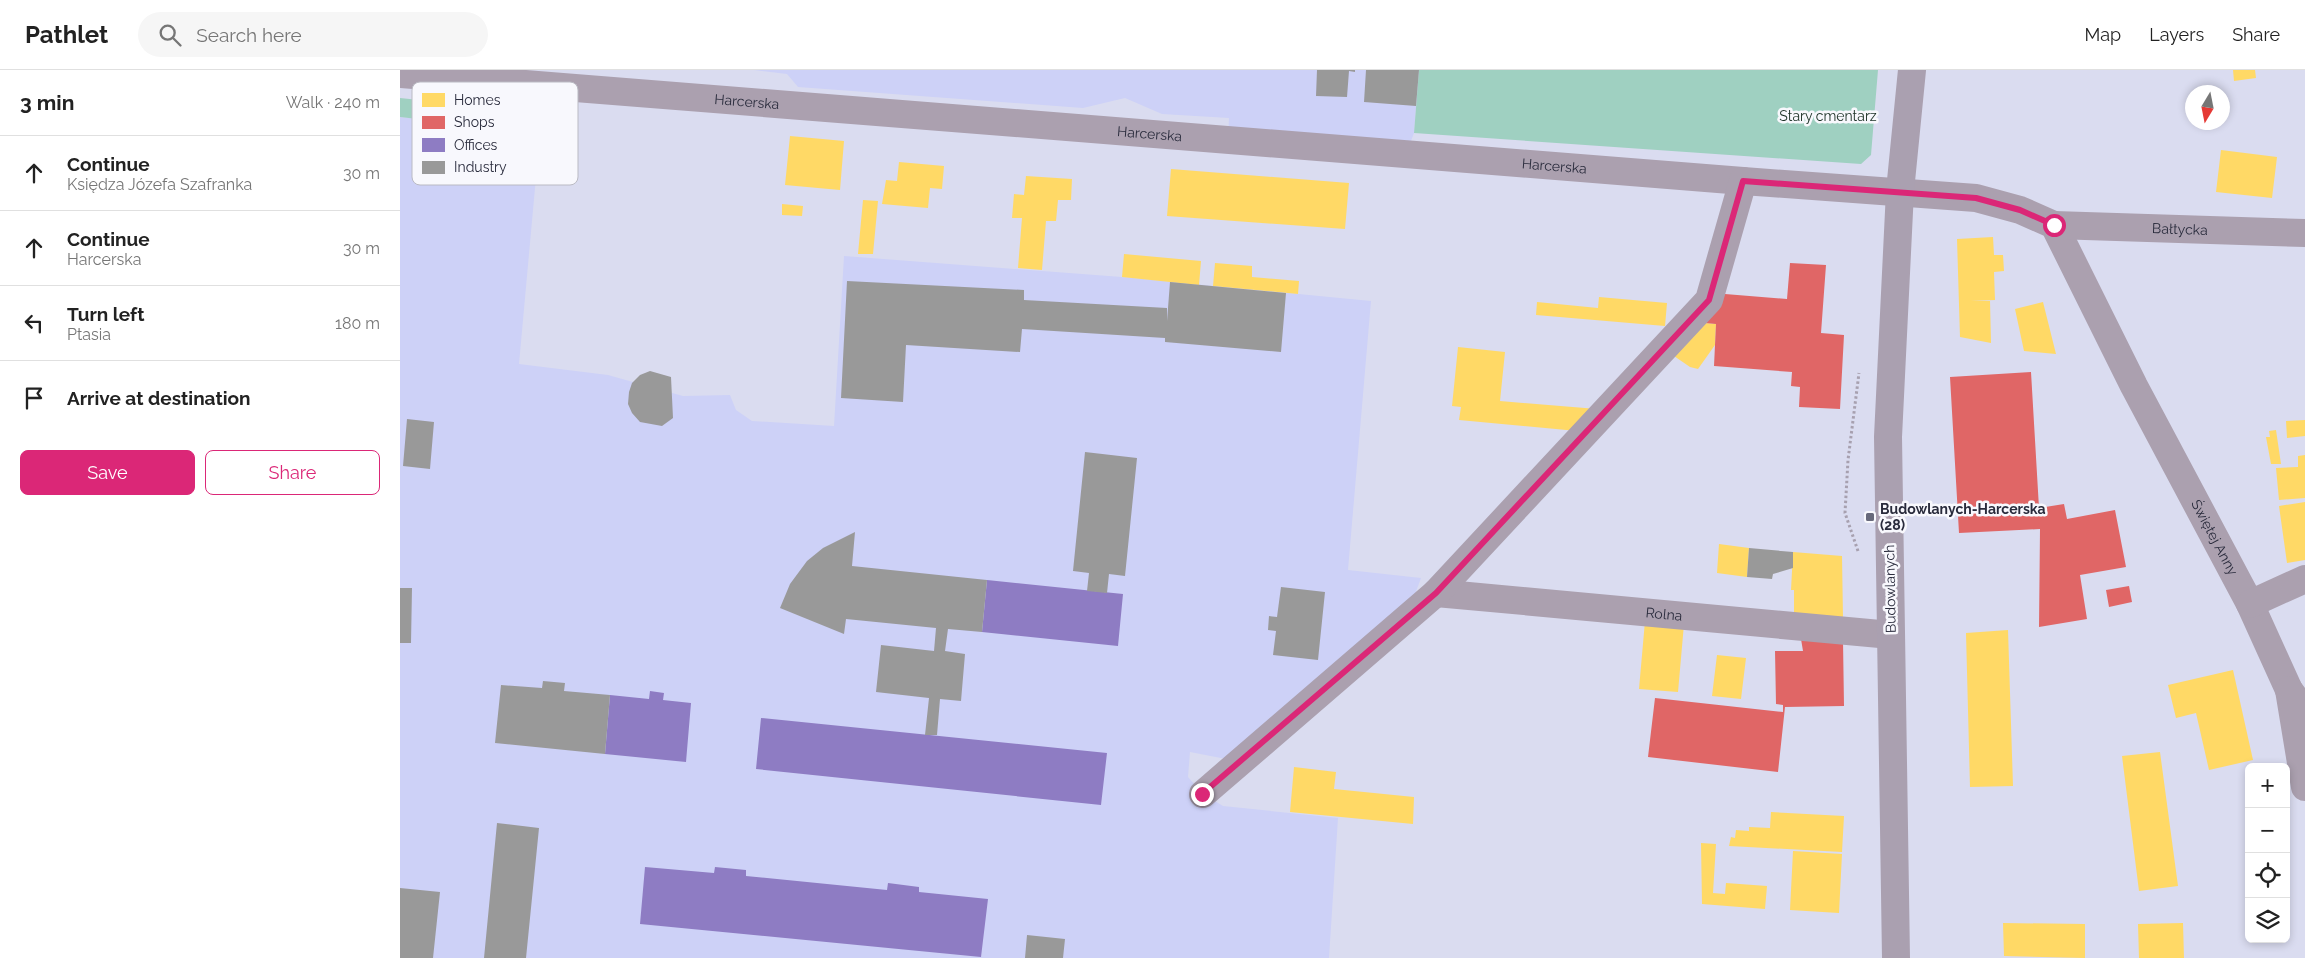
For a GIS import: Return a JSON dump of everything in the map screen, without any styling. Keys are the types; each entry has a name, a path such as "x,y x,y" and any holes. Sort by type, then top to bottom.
{"main road":[{"name":"Budowlanych","path":"1896,958 1888,437 1900,191 1912,70"}],"street":[{"name":"Harcerska","path":"400,74 500,82"},
{"name":"Harcerska","path":"578,88 1976,198 2020,210 2054,225"},
{"path":"1202,794 1436,593 1709,300 1743,181"},
{"name":"Bałtycka","path":"2054,225 2305,233"},
{"name":"Świętej Anny","path":"2054,225 2134,386 2250,604 2297,701 2305,787"},
{"path":"2250,604 2305,579"},
{"name":"Rolna","path":"1436,593 1891,635"}],"shaded area":[{"path":"754,70 1419,70 1414,133 1406,154 1228,140 1229,118 1162,114 1125,98 1083,108 798,87 787,74"},
{"path":"400,117 412,118 412,185 535,185 519,364 608,375 683,396 730,395 736,410 752,421 834,426 844,256 1122,277 1371,301 1348,570 1421,578 1414,597 1226,759 1190,752 1188,777 1203,794 1223,806 1338,818 1329,958 400,958"}],"green space":[{"name":"Stary cmentarz","path":"1419,70 1878,70 1871,155 1861,164 1414,133"},
{"path":"400,98 412,99 412,118 400,117"}],"building: Homes":[{"path":"2233,70 2255,70 2256,78 2234,81"},
{"path":"790,136 844,141 840,190 785,185"},
{"path":"2221,150 2277,157 2272,198 2216,192"},
{"path":"899,162 944,166 942,189 930,188 928,208 882,204 886,180 897,181"},
{"path":"1171,169 1349,183 1345,229 1167,216"},
{"path":"1026,176 1072,179 1071,200 1058,200 1056,221 1046,221 1042,270 1018,268 1022,218 1012,218 1014,194 1024,195"},
{"path":"863,200 878,201 873,254 858,254"},
{"path":"782,204 803,206 802,216 782,215"},
{"path":"1993,237 1994,255 2003,255 2004,271 1994,272 1995,300 1971,301 1990,301 1991,343 1960,337 1957,239"},
{"path":"1124,254 1201,261 1199,285 1122,277"},
{"path":"1215,263 1252,266 1252,277 1299,281 1298,294 1213,286"},
{"path":"1599,297 1667,303 1665,326 1536,315 1537,302 1598,308"},
{"path":"2043,302 2056,354 2024,351 2015,309"},
{"path":"1705,323 1716,324 1715,345 1698,369 1690,367 1674,356"},
{"path":"1458,347 1505,352 1500,401 1597,409 1577,431 1459,420 1461,407 1452,406"},
{"path":"2305,420 2305,436 2287,438 2286,421"},
{"path":"2276,430 2281,464 2271,464 2266,437 2270,437 2269,431"},
{"path":"2305,455 2305,498 2279,500 2276,468 2298,467 2298,456"},
{"path":"2305,502 2305,560 2287,563 2279,506"},
{"path":"1719,544 1749,548 1747,577 1717,573"},
{"path":"1793,552 1842,556 1843,618 1794,614 1794,590 1791,590"},
{"path":"1645,621 1684,624 1678,692 1639,689"},
{"path":"2008,630 2013,786 1970,787 1966,633"},
{"path":"1717,655 1746,658 1741,699 1712,696"},
{"path":"2233,670 2253,760 2209,770 2196,713 2176,718 2168,685"},
{"path":"2160,752 2178,886 2139,891 2122,756"},
{"path":"1294,767 1336,772 1334,789 1414,797 1413,824 1290,812"},
{"path":"1771,812 1844,816 1842,852 1729,846 1731,837 1735,838 1736,830 1749,831 1749,827 1770,828"},
{"path":"1701,843 1716,844 1713,893 1725,894 1726,883 1767,886 1765,909 1702,904"},
{"path":"1793,851 1842,854 1839,913 1790,910"},
{"path":"2003,923 2085,924 2085,958 2004,956"},
{"path":"2183,923 2184,958 2139,958 2138,924"}],"building: Shops":[{"path":"1790,263 1826,265 1821,333 1844,335 1840,409 1799,407 1800,387 1791,386 1792,372 1714,366 1716,324 1705,323 1725,294 1787,299"},
{"path":"2031,372 2039,508 2064,504 2067,519 2115,510 2126,567 2080,575 2087,619 2039,627 2040,529 1959,533 1950,377"},
{"path":"2129,586 2132,602 2109,607 2106,590"},
{"path":"1801,639 1843,641 1844,706 1785,707 1778,772 1648,757 1655,698 1783,712 1783,705 1776,704 1775,651 1803,651"}],"building: Offices":[{"path":"987,580 1123,594 1118,646 982,632"},
{"path":"650,691 664,693 663,700 691,703 686,762 605,754 610,695 649,699"},
{"path":"761,718 1107,753 1101,805 756,769"},
{"path":"645,867 714,873 715,867 746,870 746,876 887,890 888,883 919,887 919,892 988,899 981,957 640,924"}],"building: Industry":[{"path":"1317,70 1355,70 1355,72 1349,71 1347,97 1316,96"},
{"path":"1366,70 1419,70 1416,106 1364,102"},
{"path":"847,281 1024,290 1024,300 1167,308 1167,321 1170,282 1286,293 1281,352 1165,342 1165,338 1022,329 1020,352 906,345 903,402 841,398"},
{"path":"650,371 671,377 673,418 662,426 640,422 632,413 628,404 632,383 640,375"},
{"path":"407,419 434,422 430,469 403,466"},
{"path":"1085,452 1137,458 1125,576 1109,574 1107,593 1087,591 1089,573 1073,571"},
{"path":"855,532 852,566 987,580 982,632 948,629 945,651 965,654 961,701 940,699 937,735 925,735 929,698 876,692 881,645 934,651 936,628 846,619 844,634 780,608 790,584 807,561 823,548"},
{"path":"1749,548 1793,552 1793,568 1773,574 1772,579 1747,577"},
{"path":"1281,587 1325,592 1318,660 1273,655 1276,631 1268,630 1269,616 1277,617"},
{"path":"400,588 412,588 411,643 400,643"},
{"path":"543,681 565,683 564,691 610,695 605,754 495,743 501,685 542,688"},
{"path":"497,823 539,828 526,958 484,958"},
{"path":"400,888 440,892 433,958 400,958"},
{"path":"1027,935 1065,939 1063,958 1025,958"}],"place":[{"name":"Budowlanych-Harcerska (28)","path":"1870,517"}],"route":[{"path":"1202,794 1436,593 1709,300 1743,181 1976,198 2020,210 2054,225"}]}
